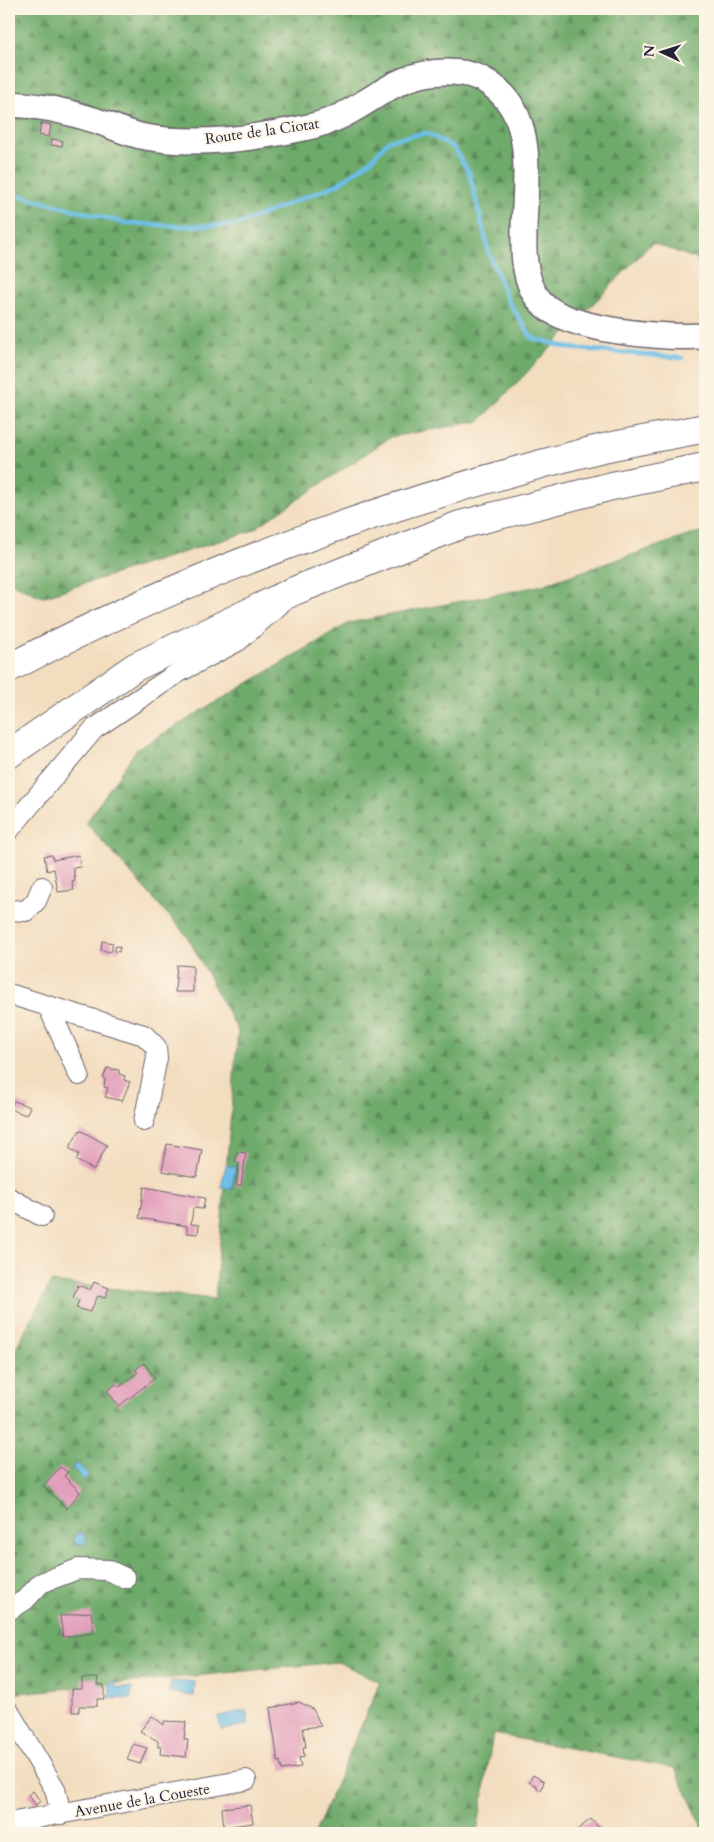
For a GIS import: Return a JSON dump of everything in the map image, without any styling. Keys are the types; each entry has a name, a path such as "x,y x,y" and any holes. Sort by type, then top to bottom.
{"highway":[{"path":"9,668 150,598 278,547 472,483 592,451 705,428"},
{"path":"9,754 135,667 294,592 460,525 612,486 705,467"}],"main road":[{"name":"Route de la Ciotat","path":"9,104 34,105 90,118 143,137 180,141 228,139 319,124 342,116 396,82 425,72 453,72 477,77 496,88 512,105 521,130 527,164 525,255 530,282 539,300 554,313 572,321 594,327 685,337 705,336"}],"street":[{"path":"9,830 94,729 179,672 238,641 294,592"},
{"path":"9,910 26,911 36,901 42,887"},
{"path":"9,994 144,1035 156,1047 158,1058 144,1120"},
{"path":"48,1006 79,1075"},
{"path":"9,1198 42,1216"},
{"path":"9,1610 25,1600 41,1583 78,1569 108,1570 126,1578"},
{"path":"9,1712 55,1789 61,1814"},
{"name":"Avenue de la Coueste","path":"9,1823 246,1780"}],"green space":[{"path":"9,9 705,9 705,262 652,243 480,421 391,437 251,531 42,597 9,582"},
{"path":"705,530 705,1833 675,1768 493,1734 477,1833 315,1833 380,1682 338,1662 9,1694 9,1361 51,1282 215,1299 238,1031 187,936 86,823 136,750 349,623 539,586"}],"water":[{"path":"226,1165 236,1167 232,1189 221,1187"},
{"path":"77,1463 89,1475 84,1480 72,1468"},
{"path":"78,1533 82,1533 86,1539 82,1545 78,1545 74,1541 74,1537"},
{"path":"171,1681 195,1682 194,1696 169,1692"},
{"path":"110,1682 115,1682 115,1687 132,1688 131,1699 110,1698"},
{"path":"246,1711 249,1724 221,1730 218,1716"}],"building":[{"path":"41,123 51,125 49,137 39,135"},
{"path":"52,139 63,141 62,146 51,145"},
{"path":"52,855 53,860 79,855 81,867 73,868 75,881 72,882 74,890 58,892 54,869 47,871 44,856"},
{"path":"102,941 113,943 111,952 101,950"},
{"path":"116,946 120,947 119,952 114,951"},
{"path":"177,965 193,966 193,992 175,992"},
{"path":"107,1068 119,1070 119,1074 125,1076 124,1080 130,1082 122,1101 105,1097 108,1088 104,1087 105,1079 103,1078"},
{"path":"14,1101 30,1107 26,1115 10,1109"},
{"path":"80,1130 107,1145 94,1170 76,1160 79,1154 69,1148"},
{"path":"167,1144 202,1150 197,1177 162,1171"},
{"path":"237,1152 246,1153 241,1186 236,1185 239,1163 235,1162"},
{"path":"144,1187 205,1198 203,1209 193,1208 191,1224 199,1225 198,1234 187,1233 187,1226 139,1218"},
{"path":"94,1282 109,1288 105,1298 98,1296 90,1312 76,1308 79,1300 73,1298 78,1285 90,1290"},
{"path":"144,1363 155,1378 119,1406 107,1391 116,1384 119,1387 138,1372 135,1370"},
{"path":"60,1467 68,1472 64,1476 80,1492 67,1509 43,1486"},
{"path":"9,1544 15,1552 9,1557"},
{"path":"91,1612 94,1633 63,1637 60,1616"},
{"path":"82,1678 98,1678 97,1685 104,1685 104,1699 97,1699 97,1706 79,1706 79,1712 72,1712 72,1689 82,1689"},
{"path":"299,1702 313,1709 321,1726 303,1728 306,1747 303,1747 304,1757 299,1758 301,1767 282,1770 280,1761 278,1762 270,1708"},
{"path":"152,1716 164,1725 164,1721 186,1722 184,1739 188,1740 186,1757 160,1754 161,1747 158,1747 158,1741 140,1731"},
{"path":"133,1744 147,1748 140,1764 127,1760"},
{"path":"533,1775 544,1781 541,1791 537,1786 529,1782"},
{"path":"33,1791 40,1801 36,1805 28,1795"},
{"path":"250,1805 253,1823 224,1827 222,1808"},
{"path":"591,1819 604,1833 573,1833"}],"waterway":[{"path":"9,193 125,223 177,226 236,225 338,184 370,161 389,140 426,133 453,147 469,172 489,253 508,301 532,338 569,348 682,358"}]}
